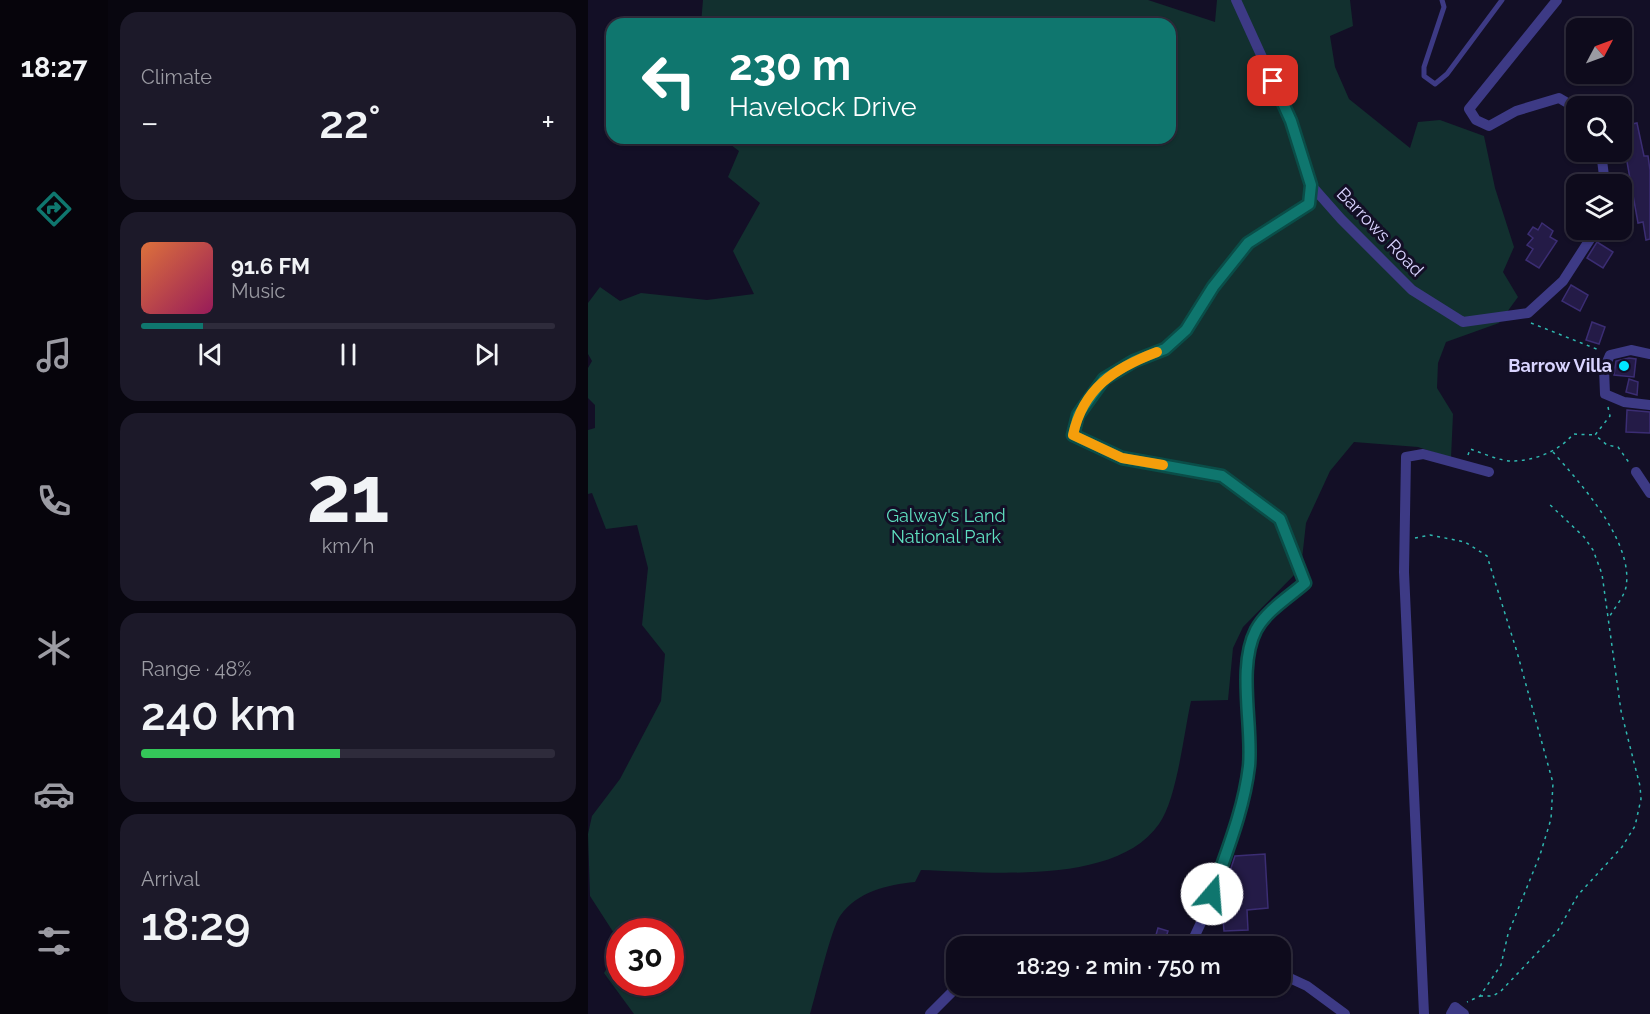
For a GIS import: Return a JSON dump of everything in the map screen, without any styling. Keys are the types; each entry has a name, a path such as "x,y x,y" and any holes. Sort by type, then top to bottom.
{"street":[{"path":"1194,936 1213,892 1238,818 1246,776 1248,658 1256,631 1265,618 1305,583 1280,519 1222,476 1122,458 1073,435 1078,415 1104,379 1134,361 1165,349 1186,330 1213,287 1248,243 1309,204 1311,185 1291,121 1236,0"},
{"path":"1557,0 1469,109 1476,120 1489,126 1516,111 1559,98 1566,102"},
{"name":"Barrows Road","path":"1311,185 1341,219 1412,290 1463,322 1528,313 1563,281 1590,240"},
{"path":"1650,354 1631,350 1610,355 1604,369 1605,394 1624,402 1650,405"},
{"path":"1424,1014 1404,596 1406,457 1423,454 1489,472"},
{"path":"1636,472 1650,493"},
{"path":"1291,979 1307,986 1345,1014"},
{"path":"930,1014 948,996"}],"lane":[{"path":"1442,0 1444,7 1424,67 1424,76 1435,84 1447,74 1502,0"}],"path":[{"path":"1527,322 1610,355"},
{"path":"1594,435 1610,416 1605,394"},
{"path":"1464,466 1470,449 1512,461 1553,452 1564,445 1573,434 1594,435 1607,445 1618,447 1636,472"},
{"path":"1553,452 1593,498 1610,525 1627,569 1626,590 1610,616"},
{"path":"1480,996 1493,996 1501,991 1532,962 1557,932 1578,895 1622,847 1635,826 1641,799 1640,786 1621,711 1610,616 1602,573 1593,550 1584,537 1547,502"},
{"path":"1405,539 1430,535 1465,542 1487,556 1517,652 1553,783 1551,819 1540,855 1508,934 1501,965 1480,996 1457,1012"}],"green space":[{"name":"Galway's Land National Park","path":"703,0 1148,0 1215,22 1217,0 1350,0 1353,26 1330,36 1335,67 1349,99 1410,148 1418,122 1440,120 1484,136 1495,188 1514,247 1503,272 1518,297 1499,323 1446,342 1438,363 1437,388 1453,414 1451,458 1418,447 1354,442 1330,471 1306,523 1301,568 1243,627 1233,648 1228,700 1191,701 1171,799 1159,824 1139,844 1113,858 1049,871 1014,873 921,870 915,882 884,887 864,895 847,907 836,923 810,1014 634,1014 621,996 684,996 684,918 606,918 606,921 590,896 588,834 592,816 620,779 661,701 665,654 642,625 648,568 637,525 606,529 592,493 588,494 588,430 595,428 595,405 588,398 588,368 592,361 588,354 588,303 600,287 620,301 641,293 707,300 754,294 733,251 760,203 728,177 739,151 730,144 1176,144 1176,18 702,18"}],"building":[{"path":"1637,123 1644,156 1648,156 1650,170 1650,239 1646,240 1643,222 1638,223 1632,190 1632,174 1629,174 1627,162 1632,162 1632,124"},
{"path":"1542,223 1553,231 1550,237 1557,241 1539,268 1526,260 1533,249 1527,245 1533,238 1528,234 1533,227 1538,230"},
{"path":"1597,242 1613,252 1603,268 1587,258"},
{"path":"1571,285 1588,295 1580,311 1562,301"},
{"path":"1592,322 1605,327 1599,344 1586,340"},
{"path":"1636,359 1634,377 1614,375 1616,361"},
{"path":"1629,379 1638,382 1637,395 1626,392"},
{"path":"1627,410 1650,412 1650,433 1626,432"},
{"path":"1265,854 1268,908 1247,910 1248,930 1224,931 1221,894 1225,884 1230,884 1230,871 1235,856"},
{"path":"1158,928 1168,931 1166,936 1156,936"}],"slow traffic":[{"path":"1157,352 1134,361 1104,379 1078,415 1073,435 1122,458 1163,465"}],"place":[{"name":"Barrow Villa","path":"1624,366"}],"route":[{"path":"1212,894 1238,818 1249,766 1248,658 1256,631 1265,618 1305,583 1280,519 1222,476 1122,458 1073,435 1078,415 1104,379 1134,361 1165,349 1186,330 1213,287 1248,243 1309,204 1311,185 1291,121 1273,81"}]}
